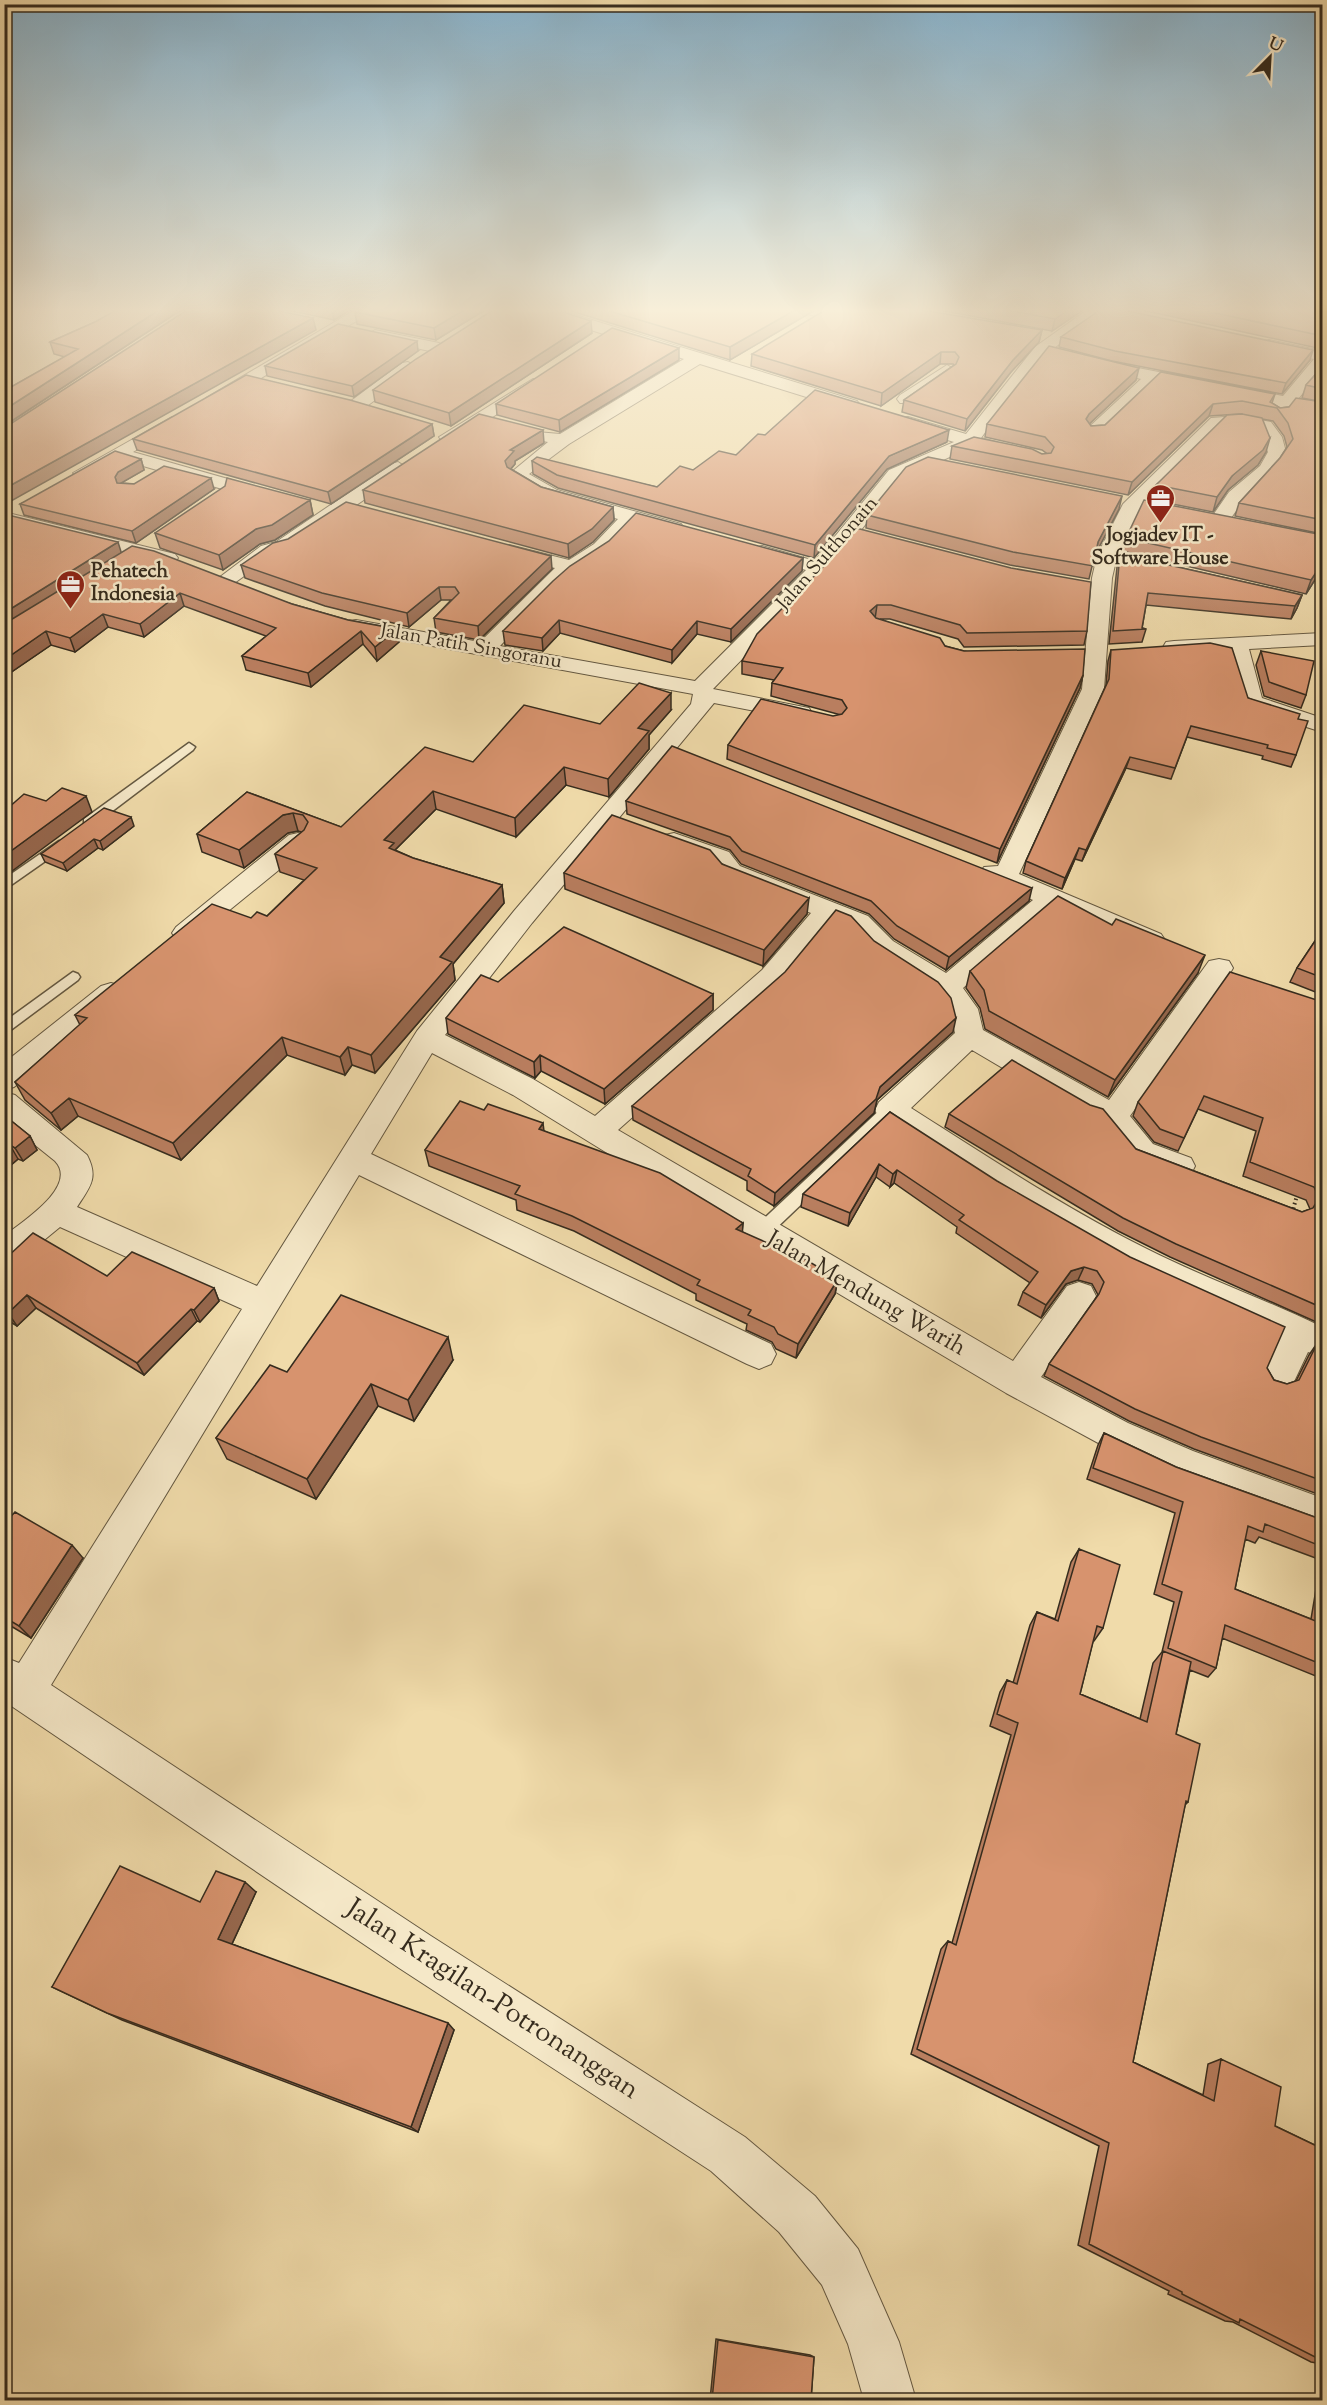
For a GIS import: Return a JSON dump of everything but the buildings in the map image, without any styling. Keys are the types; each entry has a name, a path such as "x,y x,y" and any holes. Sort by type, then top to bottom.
{"street":[{"path":"66,482 172,422"},
{"path":"432,437 453,434 471,422"},
{"path":"494,422 500,424"},
{"path":"592,422 563,440 518,476 550,494 687,531"},
{"path":"918,422 970,441 1003,449"},
{"path":"970,441 984,422"},
{"path":"1094,432 1104,422"},
{"path":"1005,878 1093,689 1107,556 1144,507 1217,422"},
{"path":"1219,521 1236,496 1274,461 1277,445 1265,426 1243,422"},
{"path":"1265,426 1269,422"},
{"path":"522,430 563,440"},
{"name":"Jalan Sulthonain","path":"15,1683 264,1304 427,1038 523,917 630,826 680,752 702,705 702,691 820,568 896,474 970,441"},
{"path":"117,453 164,468 223,495 290,502"},
{"path":"226,580 268,550 283,546 413,459"},
{"path":"923,461 952,468"},
{"path":"147,479 164,468"},
{"path":"1110,500 1144,507"},
{"path":"4,517 25,505"},
{"path":"311,507 365,510"},
{"path":"4,517 134,555 197,568 248,589"},
{"path":"483,651 545,588 601,548 631,517"},
{"path":"1197,517 1323,542"},
{"path":"851,531 874,538"},
{"path":"134,555 157,539"},
{"path":"487,545 574,567"},
{"path":"742,546 820,568"},
{"path":"1107,556 1130,561"},
{"path":"1079,586 1102,590"},
{"name":"Jalan Patih Singoranu","path":"332,619 413,638 702,691 822,719"},
{"path":"413,638 434,619"},
{"path":"1156,649 1323,639"},
{"path":"1237,643 1252,702 1323,725"},
{"path":"1076,653 1121,651"},
{"path":"630,826 720,858 731,872 859,922 883,947 947,987 964,1009 970,1036 1097,1109 1116,1113 1209,963 973,866"},
{"path":"162,951 298,841"},
{"path":"947,987 1052,898"},
{"path":"597,1132 772,977 829,909"},
{"path":"4,1079 135,974"},
{"path":"970,1036 890,1110 1005,1183 1136,1259 1255,1310 1311,1338 1278,1379"},
{"name":"Jalan Mendung Warih","path":"427,1038 523,1087 761,1232 1018,1382 1115,1434 1183,1464 1323,1515"},
{"path":"4,1103 28,1120 76,1163 78,1180 57,1212 4,1255"},
{"path":"1108,1112 1142,1152 1207,1177"},
{"path":"353,1159 759,1354"},
{"path":"57,1212 264,1304"},
{"path":"1018,1382 1079,1296"},
{"name":"Jalan Kragilan-Potronanggan","path":"15,1683 415,1952 728,2154 797,2214 840,2267 873,2342 890,2400"}],"lane":[{"path":"4,886 189,747"},
{"path":"4,1030 73,976"},
{"path":"761,1232 890,1110"}],"path":[{"path":"1290,1220 1299,1190"}],"place":[{"name":"Jogjadev IT - Software House","path":"1160,524"},
{"name":"Pehatech Indonesia","path":"70,610"}]}
